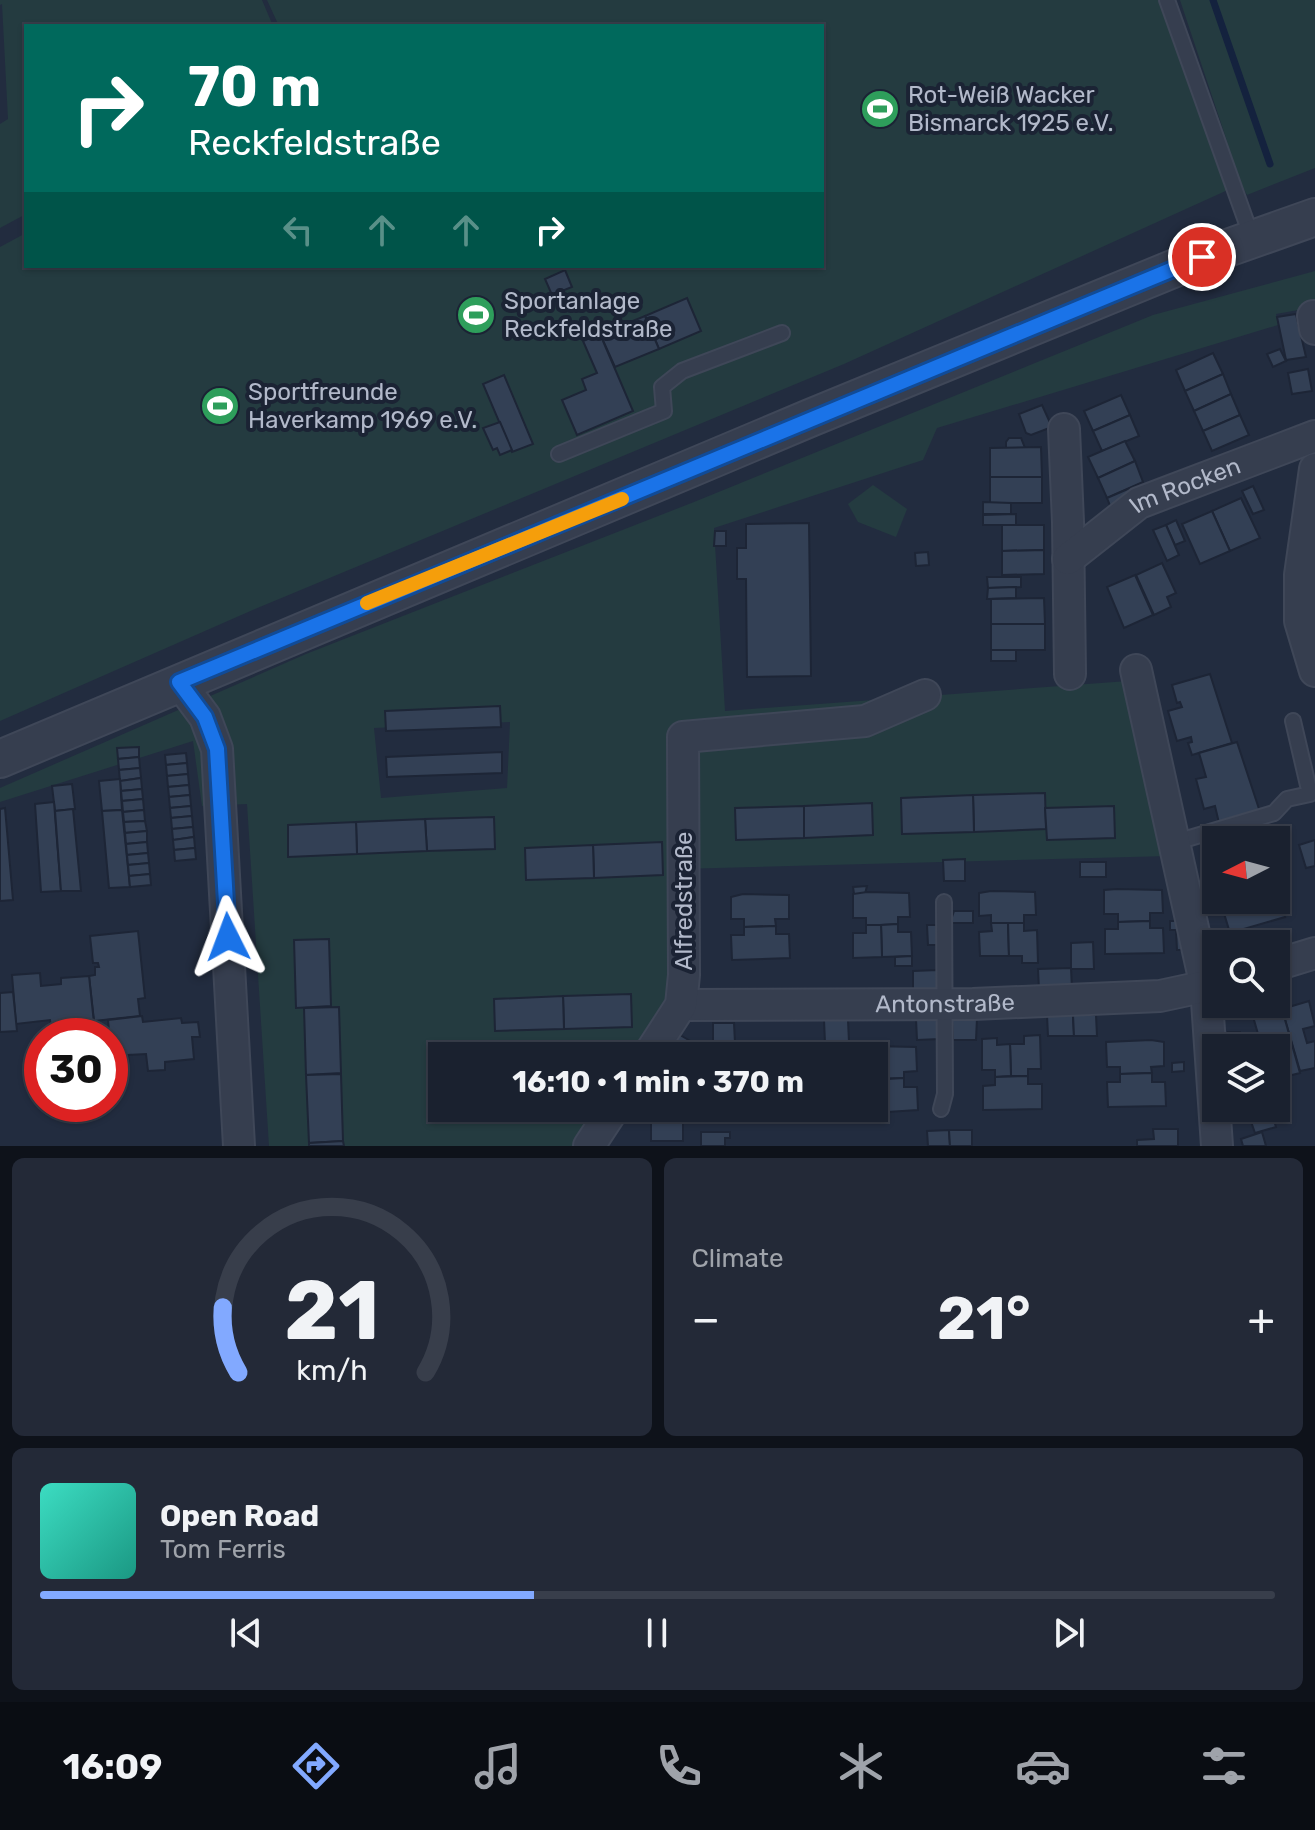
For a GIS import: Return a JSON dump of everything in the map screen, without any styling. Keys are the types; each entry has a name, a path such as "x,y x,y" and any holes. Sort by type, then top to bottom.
{"street":[{"path":"0,759 810,418 1252,238 1315,217"},
{"path":"1064,429 1070,674"},
{"name":"Im Rocken","path":"1068,559 1139,503 1315,436"},
{"path":"1315,469 1300,575 1300,621 1315,671"},
{"path":"1136,670 1173,843 1202,952"},
{"path":"179,682 205,717 217,749 223,812 239,1146"},
{"name":"Alfredstraße","path":"657,1042 681,1005 684,975 683,737 865,721 925,695"},
{"path":"1290,961 1315,953"},
{"name":"Antonstraße","path":"681,1005 943,1004 1160,996 1202,988"},
{"path":"1212,1018 1217,1146"},
{"path":"589,1146 605,1122"}],"lane":[{"path":"1167,0 1252,238"},
{"path":"559,454 664,411 662,387 682,371 782,333"},
{"path":"1173,843 1274,813 1287,799 1310,794 1293,721"},
{"path":"941,1109 945,1094 944,902"}],"green space":[{"path":"0,0 262,0 272,24 24,24 24,215 0,228 0,124 8,119"},
{"name":"Sportanlage Reckfeldstraße","path":"267,0 1174,0 1228,144 1180,0 1315,0 1315,168 1247,195 1241,184 844,364 255,609 0,721 0,247 24,234 24,268 824,268 824,24 278,24"},
{"path":"1315,271 1315,307 1276,314 1278,325 937,428 923,460 714,528 725,711 1128,681 1169,856 679,869 671,994 641,1042 428,1042 428,1122 591,1122 576,1146 269,1146 247,804 202,806 193,741 0,802 0,788 306,654 694,502 1153,315","holes":["510,722 507,788 381,798 374,728"]},
{"path":"873,485 907,509 896,537 858,522 848,504"}],"building":[{"path":"565,270 572,287 552,295 545,279"},
{"path":"687,298 701,331 659,349 645,316"},
{"path":"1296,314 1306,357 1286,360 1277,317"},
{"path":"645,316 659,349 615,367 600,334"},
{"path":"600,334 633,411 577,435 562,400 586,390 582,379 597,373 583,341"},
{"path":"1280,349 1286,361 1273,367 1267,354"},
{"path":"1213,353 1223,374 1185,391 1176,370"},
{"path":"1308,369 1312,391 1292,394 1288,373"},
{"path":"1223,374 1231,394 1194,411 1185,391"},
{"path":"504,375 533,444 512,452 483,384"},
{"path":"1231,394 1240,415 1203,431 1194,411"},
{"path":"1121,395 1130,415 1093,431 1084,411"},
{"path":"1042,405 1052,427 1031,435 1026,433 1019,414"},
{"path":"1130,415 1139,436 1102,451 1093,431"},
{"path":"1240,415 1249,435 1212,451 1203,431"},
{"path":"500,422 512,450 500,455 497,448 493,450 483,428"},
{"path":"1009,438 1021,438 1025,448 1006,448"},
{"path":"1125,441 1135,461 1098,478 1088,457"},
{"path":"1041,447 1042,477 990,477 990,448"},
{"path":"1135,461 1143,482 1107,498 1098,478"},
{"path":"990,477 1042,477 1042,503 990,503"},
{"path":"1137,485 1141,495 1111,508 1107,498"},
{"path":"1253,486 1264,510 1253,514 1242,491"},
{"path":"1241,498 1260,538 1230,551 1212,511"},
{"path":"983,502 1011,503 1011,514 983,514"},
{"path":"1212,511 1230,551 1200,564 1182,524"},
{"path":"1016,514 1016,525 983,525 983,515"},
{"path":"1176,520 1185,541 1175,545 1166,525"},
{"path":"809,523 811,676 747,677 746,579 737,579 737,548 746,548 746,524"},
{"path":"1002,525 1044,525 1044,550 1002,551"},
{"path":"1166,525 1179,555 1167,561 1153,530"},
{"path":"715,531 726,531 726,546 714,546"},
{"path":"1044,550 1044,574 1002,575 1002,551"},
{"path":"928,552 929,565 916,566 915,553"},
{"path":"1162,563 1176,593 1167,597 1171,607 1154,615 1136,575"},
{"path":"1135,575 1153,615 1124,628 1107,587"},
{"path":"987,577 1021,577 1021,587 988,588"},
{"path":"1016,587 1016,598 987,599 988,588"},
{"path":"1044,598 1045,624 991,624 991,599"},
{"path":"991,624 1045,624 1045,650 991,650"},
{"path":"991,650 1016,650 1016,661 991,661"},
{"path":"1210,674 1232,743 1192,755 1188,743 1192,742 1191,737 1177,741 1168,711 1182,707 1180,702 1177,703 1172,685"},
{"path":"500,706 501,727 386,731 385,711"},
{"path":"1237,742 1260,812 1219,823 1215,806 1204,809 1196,779 1206,777 1199,753"},
{"path":"139,747 139,757 118,759 117,748"},
{"path":"502,752 502,773 387,777 386,757"},
{"path":"186,753 187,763 166,765 165,755"},
{"path":"139,757 140,768 119,770 118,759"},
{"path":"187,763 188,774 167,776 166,765"},
{"path":"140,768 141,778 120,781 119,770"},
{"path":"188,774 189,785 168,787 167,776"},
{"path":"141,778 142,789 121,791 120,781"},
{"path":"120,779 122,810 102,811 99,781"},
{"path":"72,784 75,809 55,811 52,786"},
{"path":"189,785 190,795 169,797 168,787"},
{"path":"142,789 143,799 122,801 121,791"},
{"path":"1045,793 1046,829 974,832 973,795"},
{"path":"190,795 191,806 170,808 169,797"},
{"path":"973,795 974,832 902,834 901,798"},
{"path":"143,799 144,810 123,812 122,801"},
{"path":"54,802 61,891 41,892 35,804"},
{"path":"872,803 873,835 804,838 804,806"},
{"path":"191,806 192,816 171,818 170,808"},
{"path":"804,806 804,838 736,840 735,808"},
{"path":"1114,806 1115,838 1047,840 1045,808"},
{"path":"5,808 13,900 0,901 0,809"},
{"path":"73,809 81,891 61,891 55,811"},
{"path":"122,810 130,887 109,888 102,811"},
{"path":"144,810 145,821 124,822 123,812"},
{"path":"192,816 193,827 172,829 171,818"},
{"path":"494,817 495,849 427,851 425,819"},
{"path":"425,819 427,851 357,854 356,822"},
{"path":"145,821 147,831 125,833 124,822"},
{"path":"356,822 357,854 288,857 288,825"},
{"path":"193,827 194,837 173,840 172,829"},
{"path":"147,831 147,842 126,844 125,833"},
{"path":"194,837 195,848 174,850 173,840"},
{"path":"1315,840 1315,866 1306,868 1299,845"},
{"path":"147,842 148,853 127,855 126,844"},
{"path":"662,842 663,875 594,878 593,845"},
{"path":"593,845 594,878 526,880 525,848"},
{"path":"195,848 196,859 175,861 174,850"},
{"path":"148,853 149,863 128,865 127,855"},
{"path":"965,859 965,881 944,881 943,860"},
{"path":"1080,862 1106,862 1106,877 1080,877"},
{"path":"149,863 150,874 129,876 128,865"},
{"path":"150,874 151,885 130,887 129,876"},
{"path":"867,886 865,894 854,894 853,887"},
{"path":"1104,890 1162,890 1163,913 1150,913 1150,921 1118,922 1118,914 1104,914"},
{"path":"1035,892 1036,915 1024,915 1024,923 991,923 991,915 979,916 979,893"},
{"path":"909,893 910,917 898,917 898,924 881,925 866,925 866,918 853,918 853,894"},
{"path":"743,894 789,895 789,919 775,919 776,926 744,927 744,919 731,919 731,897"},
{"path":"954,911 973,911 973,923 950,923"},
{"path":"1224,914 1284,914 1285,917 1240,930 1229,930"},
{"path":"1150,921 1150,928 1163,928 1164,953 1105,954 1105,929 1118,929 1118,922"},
{"path":"1170,921 1185,921 1191,950 1177,950 1176,930 1170,930"},
{"path":"991,923 1008,923 1009,956 980,956 979,932 992,931"},
{"path":"1008,923 1024,923 1024,931 1037,930 1038,963 1022,963 1022,956 1009,956"},
{"path":"898,924 898,932 911,932 912,956 882,957 881,925"},
{"path":"866,925 881,925 882,957 853,958 853,933 866,933"},
{"path":"927,925 938,925 938,945 928,945"},
{"path":"776,926 776,934 789,934 790,958 732,960 731,935 744,935 744,927"},
{"path":"138,931 145,998 138,999 140,1016 94,1018 89,976 95,975 95,967 99,967 98,963 93,963 90,936"},
{"path":"329,939 331,1006 296,1008 294,940"},
{"path":"1093,942 1094,969 1071,969 1071,943"},
{"path":"912,956 912,966 895,966 895,957"},
{"path":"1071,968 1072,989 1039,990 1038,969"},
{"path":"938,970 938,991 913,991 913,971"},
{"path":"40,973 41,986 61,984 61,978 89,976 93,1018 24,1018 24,1023 16,1024 12,975"},
{"path":"13,992 17,1031 0,1032 0,993"},
{"path":"631,994 632,1027 564,1029 563,996"},
{"path":"563,996 564,1029 495,1031 494,999"},
{"path":"1309,1001 1315,1026 1303,1029 1307,1043 1315,1041 1315,1068 1300,1071 1285,1018 1290,1018 1290,1007"},
{"path":"339,1007 341,1073 306,1075 304,1008"},
{"path":"1047,1015 1073,1015 1074,1036 1048,1036"},
{"path":"1073,1015 1096,1015 1097,1036 1074,1036"},
{"path":"142,1016 143,1022 181,1018 182,1023 198,1022 200,1037 192,1037 194,1059 165,1062 165,1070 148,1071 146,1054 128,1055 128,1018 125,1018"},
{"path":"939,1018 940,1039 917,1040 916,1019"},
{"path":"952,1018 977,1018 976,1040 953,1040"},
{"path":"1253,1018 1285,1018 1289,1034 1258,1034"},
{"path":"824,1020 848,1020 849,1042 825,1042"},
{"path":"713,1023 734,1023 735,1042 713,1042"},
{"path":"680,1035 692,1042 676,1042"},
{"path":"1040,1035 1041,1069 1028,1069 1028,1076 1011,1076 1010,1044 1024,1044 1024,1036"},
{"path":"1290,1037 1300,1073 1290,1076"},
{"path":"997,1038 997,1045 1010,1044 1011,1076 995,1077 995,1070 982,1070 982,1039"},
{"path":"1106,1042 1164,1042 1164,1066 1151,1067 1152,1073 1120,1074 1120,1067 1107,1067"},
{"path":"888,1046 916,1047 917,1071 904,1072 904,1078 888,1079"},
{"path":"1184,1062 1184,1071 1172,1072 1172,1063"},
{"path":"1152,1073 1152,1082 1165,1082 1166,1106 1108,1107 1107,1082 1120,1082 1120,1074"},
{"path":"341,1074 343,1141 309,1143 306,1075"},
{"path":"1028,1076 1028,1084 1042,1084 1042,1109 983,1110 983,1086 995,1085 995,1077"},
{"path":"904,1078 904,1087 917,1087 918,1110 888,1112 888,1079"},
{"path":"651,1122 683,1122 683,1141 651,1141"},
{"path":"1251,1122 1274,1122 1276,1127 1255,1133"},
{"path":"1153,1129 1178,1129 1178,1146 1137,1146 1137,1140 1154,1139"},
{"path":"949,1130 950,1146 928,1146 927,1131"},
{"path":"949,1130 972,1130 972,1146 950,1146"},
{"path":"701,1132 730,1132 730,1138 725,1138 725,1146 701,1146"},
{"path":"1262,1132 1266,1146 1243,1146 1241,1139"},
{"path":"343,1141 344,1146 309,1146 309,1143"}],"waterway":[{"path":"1213,0 1270,164"}],"slow traffic":[{"path":"367,603 527,535 622,499"}],"place":[{"name":"Rot-Weiß Wacker Bismarck 1925 e.V.","path":"880,109"},
{"name":"Sportanlage Reckfeldstraße","path":"476,315"},
{"name":"Sportfreunde Haverkamp 1969 e.V.","path":"220,406"}],"route":[{"path":"228,937 217,749 205,717 179,682 1202,257"}]}
